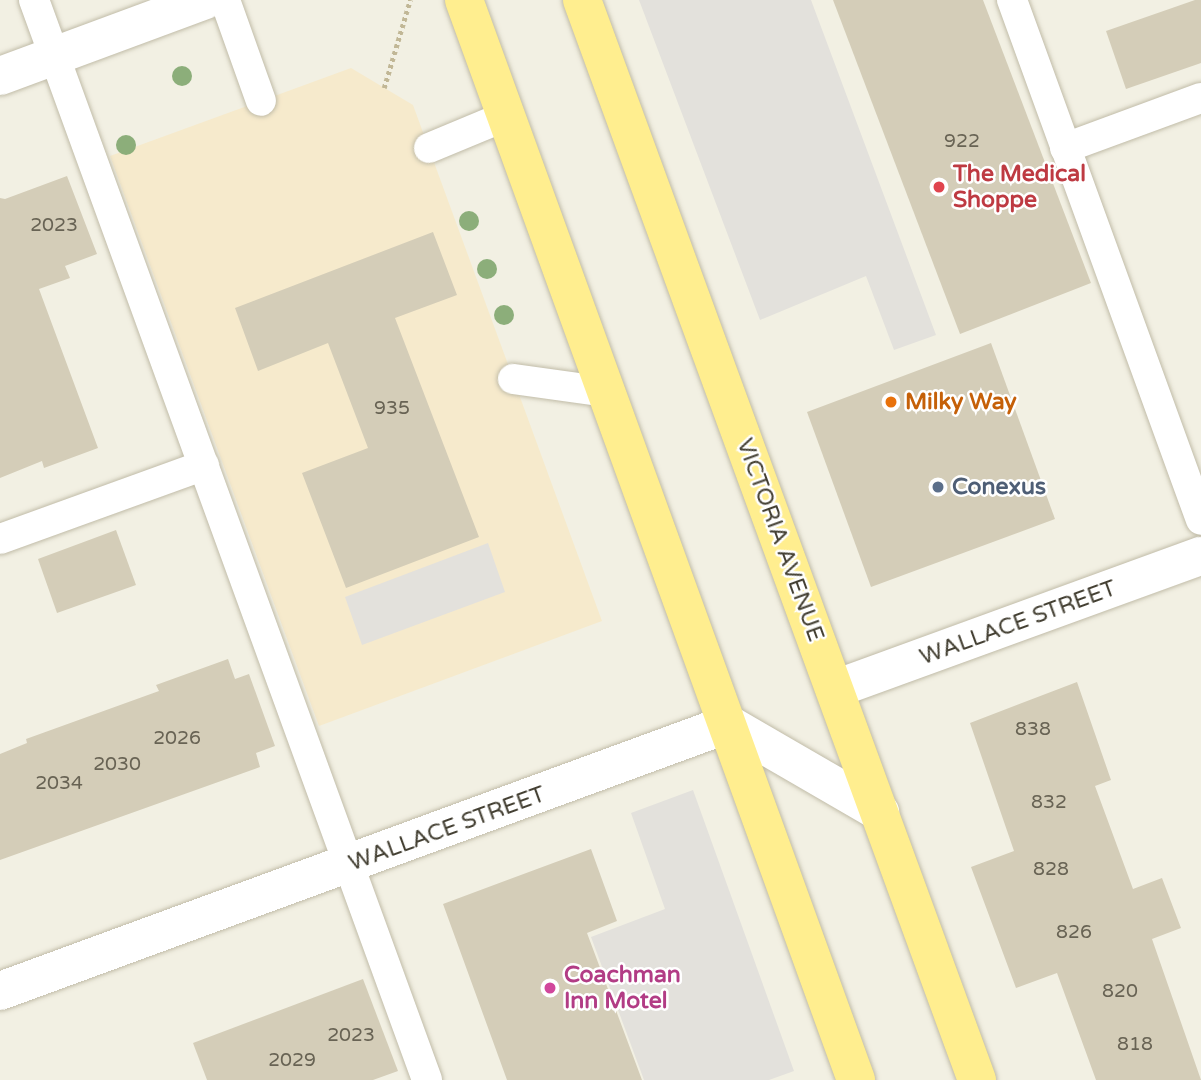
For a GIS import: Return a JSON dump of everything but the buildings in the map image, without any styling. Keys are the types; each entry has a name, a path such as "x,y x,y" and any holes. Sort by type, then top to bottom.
{"main road":[{"path":"464,0 856,1080"},
{"name":"VICTORIA AVENUE","path":"582,0 977,1080"}],"street":[{"path":"0,76 205,0"},
{"name":"WALLACE STREET","path":"835,689 1201,556"},
{"path":"728,724 880,812"},
{"name":"WALLACE STREET","path":"0,992 728,724"}],"lane":[{"path":"34,0 427,1080"},
{"path":"226,0 261,101"},
{"path":"1012,0 1201,520"},
{"path":"1065,148 1201,98"},
{"path":"429,148 506,116"},
{"path":"513,379 607,392"},
{"path":"0,539 204,465"}],"path":[{"path":"384,88 410,0"}],"shaded area":[{"path":"639,0 811,0 936,335 894,350 866,276 760,320"},
{"path":"351,68 413,105 602,621 319,726 110,156"},
{"path":"488,543 505,592 362,645 345,597"},
{"path":"693,790 794,1071 769,1080 644,1080 591,937 665,909 631,813"}],"place":[{"name":"The Medical Shoppe","path":"939,187"},
{"name":"Milky Way","path":"891,402"},
{"name":"Conexus","path":"938,487"},
{"name":"Coachman Inn Motel","path":"550,988"}]}
